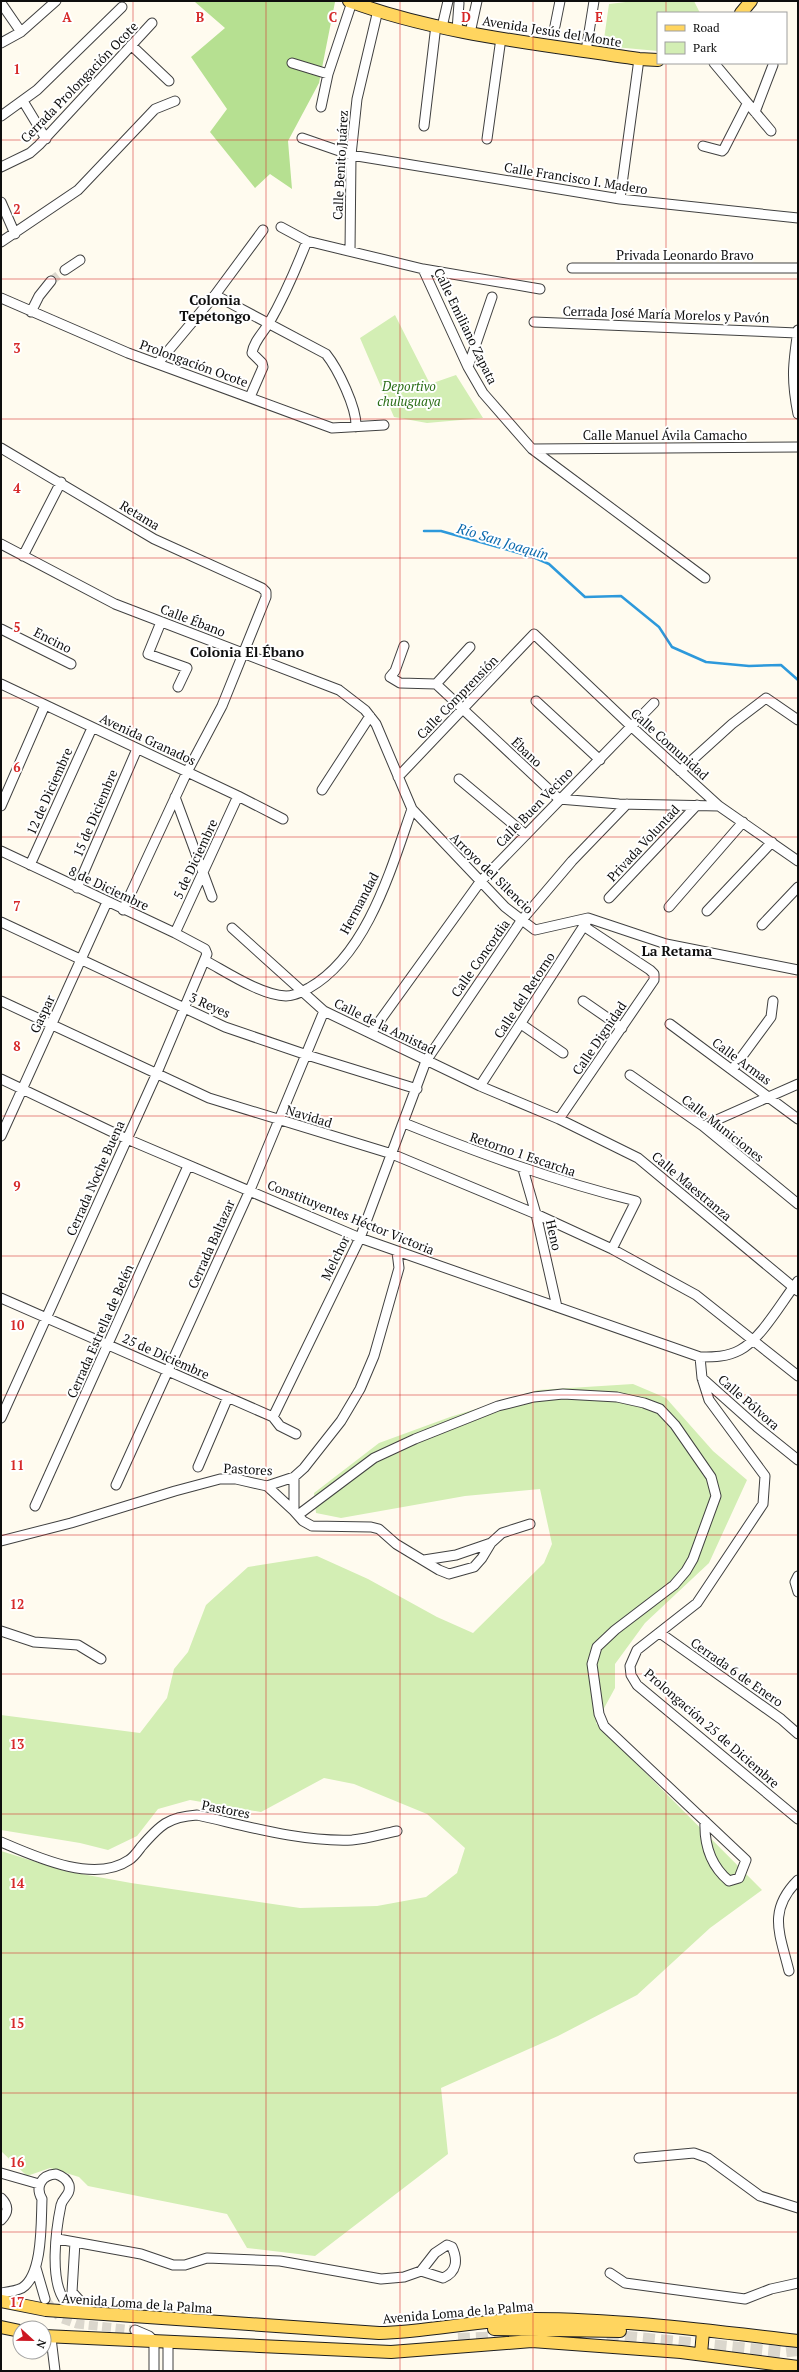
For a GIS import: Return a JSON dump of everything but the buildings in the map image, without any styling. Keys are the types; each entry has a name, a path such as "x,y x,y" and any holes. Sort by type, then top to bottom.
{"main road":[{"path":"742,12 752,1"},
{"name":"Avenida Jesús del Monte","path":"351,2 458,30 639,59 657,60"},
{"name":"Avenida Loma de la Palma","path":"1,2301 46,2310 86,2314 379,2333 413,2332 531,2319 595,2322 798,2341"},
{"path":"463,2326 484,2329 620,2331"},
{"path":"1,2327 12,2329"},
{"path":"700,2354 703,2331"},
{"path":"52,2337 154,2341 311,2350 391,2352 532,2341 600,2344 700,2354 798,2367"},
{"path":"311,2350 458,2339"}],"street":[{"path":"1,43 21,32 56,1"},
{"path":"424,126 439,26 448,1"},
{"path":"470,32 477,1"},
{"path":"555,26 560,1"},
{"path":"586,51 594,1"},
{"path":"321,107 328,74 351,2"},
{"path":"1,3 21,32"},
{"path":"458,30 459,3"},
{"name":"Cerrada Prolongación Ocote","path":"1,116 23,101 122,7"},
{"name":"Calle Benito Juárez","path":"350,251 351,155 357,99 378,10"},
{"name":"Cerrada Prolongación Ocote","path":"1,167 30,152 46,139 152,23"},
{"path":"487,140 501,38"},
{"path":"131,46 169,81"},
{"path":"620,199 639,59"},
{"path":"292,64 328,74"},
{"path":"715,64 771,131"},
{"path":"755,112 773,65"},
{"path":"1,242 15,234 78,190 155,109 175,100"},
{"path":"23,101 46,139"},
{"path":"703,146 722,151 747,104"},
{"name":"Calle Francisco I. Madero","path":"302,138 351,155 620,199 798,218"},
{"path":"1,202 15,234"},
{"name":"Calle Emiliano Zapata","path":"281,227 307,241 423,269 468,367 483,393 532,449 705,578"},
{"path":"158,363 215,295 263,230"},
{"path":"250,397 263,367 262,363 252,353 253,348 269,323 292,277 307,241"},
{"path":"65,270 80,260"},
{"name":"Privada Leonardo Bravo","path":"572,268 798,268"},
{"path":"423,269 540,289"},
{"path":"31,312 39,296 51,281"},
{"path":"215,295 326,354 332,361 355,415 356,427"},
{"path":"468,367 492,296"},
{"name":"Prolongación Ocote","path":"1,298 31,312 158,363 332,428 384,425"},
{"name":"Cerrada José María Morelos y Pavón","path":"534,322 798,333"},
{"path":"798,330 794,352 792,385 798,414"},
{"name":"Calle Manuel Ávila Camacho","path":"532,449 798,447"},
{"name":"Retama","path":"1,448 61,482 154,539 262,588 266,592 266,597 245,654"},
{"path":"23,556 61,482"},
{"name":"Calle Ébano","path":"1,544 115,604 339,690 365,710 376,724 412,809"},
{"path":"161,622 148,654 187,668 178,687"},
{"name":"Encino","path":"1,629 71,664"},
{"name":"Calle Comprensión","path":"398,777 534,634"},
{"name":"Calle Comunidad","path":"534,634 632,728 719,806 798,861"},
{"path":"404,646 395,671 390,677 400,683 436,684 470,647"},
{"path":"123,910 175,797 222,706 245,654"},
{"name":"Avenida Granados","path":"1,684 238,796 283,819"},
{"name":"Ébano","path":"436,684 462,710 559,799"},
{"path":"680,771 732,724 766,698 798,720"},
{"path":"536,701 600,760"},
{"name":"Calle Buen Vecino","path":"371,1033 480,882 559,799 632,728 654,703"},
{"path":"1,806 45,705"},
{"path":"322,790 370,716"},
{"name":"12 de Diciembre","path":"30,865 92,728"},
{"name":"15 de Diciembre","path":"77,888 136,749"},
{"path":"459,779 526,835"},
{"name":"5 de Diciembre","path":"175,933 238,796"},
{"path":"175,797 212,897"},
{"path":"559,799 627,804 719,806"},
{"name":"Calle Concordia","path":"426,1061 521,921 572,861 627,804"},
{"name":"Privada Voluntad","path":"609,898 697,805"},
{"name":"Arroyo del Silencio","path":"412,809 480,882 521,921 535,930 588,918"},
{"name":"Hermandad","path":"303,991 333,970 360,934 391,870 412,809"},
{"path":"669,907 743,822"},
{"path":"707,911 772,842"},
{"name":"8 de Diciembre","path":"1,851 205,948"},
{"path":"762,925 798,887"},
{"name":"Gaspar","path":"1,1136 107,902"},
{"path":"588,918 666,944 798,970"},
{"name":"Calle del Retorno","path":"480,1086 585,927 588,918"},
{"name":"3 Reyes","path":"1,922 225,1027 307,1055 417,1089"},
{"name":"Calle Dignidad","path":"559,1119 654,980 654,974 650,970 585,927"},
{"name":"Calle de la Amistad","path":"232,928 303,991 324,1012 480,1086 559,1119"},
{"name":"Cerrada Noche Buena","path":"1,1418 206,961 208,954 205,948"},
{"path":"206,961 250,984 278,995 295,996 303,991"},
{"name":"Navidad","path":"1,1001 156,1075 209,1098 392,1154 536,1214 612,1250 696,1294 798,1376"},
{"path":"583,1001 622,1028"},
{"path":"732,1070 771,1017 774,1001"},
{"name":"Cerrada Baltazar","path":"116,1485 250,1190 324,1012"},
{"path":"521,1024 563,1053"},
{"name":"Calle Armas","path":"670,1024 798,1119"},
{"name":"Melchor","path":"273,1417 360,1238 417,1089 426,1061"},
{"name":"Calle Municiones","path":"630,1075 703,1126 798,1204"},
{"name":"Constituyentes Héctor Victoria","path":"1,1078 127,1139 360,1238 700,1357 720,1357 740,1349 753,1339 796,1286"},
{"path":"703,1126 798,1084"},
{"name":"Calle Maestranza","path":"559,1119 638,1158 796,1286"},
{"name":"Retorno 1 Escarcha","path":"404,1123 523,1169 574,1186 636,1201 612,1250"},
{"name":"Cerrada Estrella de Belén","path":"35,1506 188,1166"},
{"name":"Heno","path":"523,1169 536,1214 557,1307"},
{"name":"Pastores","path":"1,1541 71,1523 175,1491 220,1479 236,1479 267,1486 294,1477 304,1468 341,1421 360,1389 374,1356 399,1268 397,1252"},
{"name":"25 de Diciembre","path":"1,1298 273,1417 280,1426 296,1434"},
{"name":"Prolongación 25 de Diciembre","path":"700,1357 702,1378 709,1400 765,1476 764,1504 697,1603 637,1650 632,1657 630,1666 631,1675 637,1684 798,1819"},
{"name":"Calle Pólvora","path":"702,1378 757,1427 798,1460"},
{"path":"296,1513 374,1458 415,1439 498,1406 534,1397 563,1394 617,1397 644,1403 660,1409 676,1425 711,1477 716,1496 696,1552 686,1572 674,1585 614,1630 597,1647 592,1664 599,1714 604,1726 705,1821 746,1860 738,1878 729,1881 719,1872 709,1854 704,1838 705,1821"},
{"path":"198,1467 228,1397"},
{"path":"294,1477 296,1513"},
{"path":"267,1486 312,1526 371,1527 379,1529 396,1544 449,1574 474,1567 482,1558 491,1543 502,1533 530,1524"},
{"path":"424,1560 456,1555 491,1543"},
{"path":"797,1592 795,1582 798,1576"},
{"path":"1,1630 34,1642 78,1645 101,1659"},
{"name":"Cerrada 6 de Enero","path":"660,1633 781,1719 798,1734"},
{"name":"Pastores","path":"1,1842 58,1864 104,1870 117,1867 130,1860 158,1827 180,1817 197,1815 303,1837 330,1840 354,1840 397,1831"},
{"path":"789,1971 777,1922 782,1899 798,1880"},
{"path":"640,2158 694,2153 708,2158 760,2196 798,2208"},
{"path":"1,2173 40,2184"},
{"path":"45,2298 36,2268 42,2199 40,2194 40,2184 44,2178 56,2174 66,2180 69,2186 69,2192 61,2202 55,2263 57,2284 66,2302 86,2314"},
{"path":"1,2198 8,2206 8,2210 1,2220"},
{"path":"58,2239 141,2254 173,2265 185,2265 207,2258 280,2261 381,2280 421,2271"},
{"path":"75,2242 72,2292 86,2314"},
{"path":"1,2294 22,2288 28,2282 36,2268"},
{"path":"610,2273 626,2283 745,2300 771,2289 798,2283"},
{"path":"135,2330 149,2336 154,2341 154,2371"},
{"path":"168,2342 168,2371"},
{"path":"52,2358 55,2371"}],"green space":[{"path":"190,1 335,2 319,83 288,141 292,189 270,174 255,188 210,132 227,109 191,57 225,28 195,2"},
{"path":"634,1 694,1 700,12 657,12 657,51 603,46 609,4"},
{"name":"Deportivo chuluguaya","path":"395,315 430,384 456,375 483,418 427,423 394,417 360,338"},
{"path":"633,1384 666,1398 713,1451 747,1480 709,1563 645,1623 615,1664 615,1688 596,1723 762,1890 710,1928 637,1995 558,2036 441,2088 448,2154 315,2256 247,2248 227,2214 88,2186 79,2177 50,2168 27,2176 1,2151 1,1851 65,1871 131,1883 300,1908 377,1906 426,1897 457,1873 465,1848 427,1814 354,1784 324,1778 261,1812 190,1800 158,1809 137,1836 108,1850 80,1843 1,1830 1,1715 140,1733 167,1698 174,1669 188,1652 206,1605 248,1567 317,1556 368,1579 437,1617 473,1633 544,1563 552,1544 540,1489 465,1496 341,1518 316,1513 314,1493 379,1443 450,1417 538,1390"}],"waterway":[{"name":"Río San Joaquín","path":"424,531 441,531 533,557 549,564 585,597 621,596 659,627 672,647 706,662 749,666 781,665 798,680"}],"tunnel":[{"path":"51,281 65,270"},
{"path":"45,2299 60,2318 77,2324 135,2330"},
{"path":"607,2335 781,2352 798,2350"},
{"path":"458,2339 527,2336"}],"district":[{"name":"Colonia Tepetongo","path":"215,308"},
{"name":"Colonia El Ébano","path":"247,651"},
{"name":"La Retama","path":"677,950"}]}
